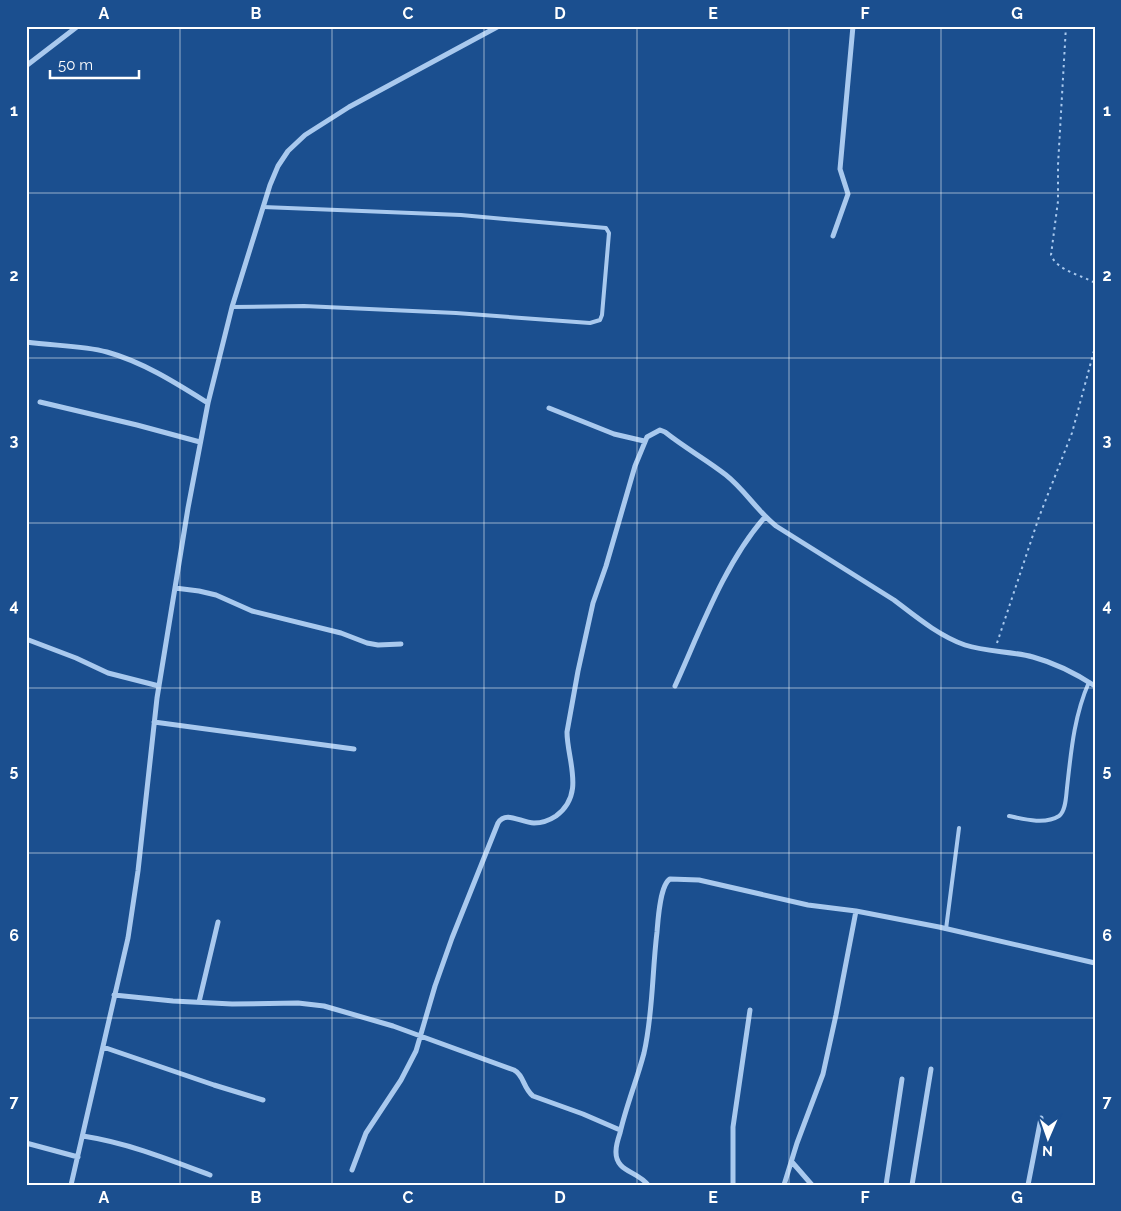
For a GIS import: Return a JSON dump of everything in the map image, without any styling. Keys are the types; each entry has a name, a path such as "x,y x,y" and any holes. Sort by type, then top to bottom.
{"street":[{"path":"26,66 78,26"},
{"path":"71,1185 128,938 159,686 200,442 232,307 263,207 278,166 288,152 305,135 349,107 498,26"},
{"path":"833,236 848,194 840,169 853,26"},
{"path":"26,342 106,352 144,366 208,403"},
{"path":"40,402 200,442"},
{"path":"549,408 614,434 644,441"},
{"path":"352,1170 366,1133 410,1065 452,938 500,820 507,817 534,823 546,821 556,816 570,798 573,770 567,732 578,670 593,603 644,441 651,433 660,430 665,432 726,475 742,490 765,517 950,638 966,645 1032,656 1072,672 1095,686"},
{"path":"675,686 735,559 765,517"},
{"path":"176,588 199,590 216,595 252,611 333,631 367,643 384,646 400,644"},
{"path":"26,640 76,658 108,673 159,686"},
{"path":"154,722 354,749"},
{"path":"648,1185 645,1181 625,1170 620,1165 616,1158 616,1150 620,1130 644,1054 648,1033 657,930 666,881 676,878 699,880 808,906 856,912 946,929 1095,963"},
{"path":"784,1185 824,1067 856,912"},
{"path":"199,1002 218,922"},
{"path":"114,995 199,1002 311,1004 370,1019 517,1071 521,1075 527,1090 533,1096 584,1114 620,1130"},
{"path":"733,1185 733,1127 750,1010"},
{"path":"103,1046 263,1100"},
{"path":"912,1185 931,1069"},
{"path":"886,1185 902,1079"},
{"path":"1028,1185 1041,1118"},
{"path":"83,1136 142,1149 210,1175"},
{"path":"26,1143 78,1158"},
{"path":"792,1162 812,1185"}],"lane":[{"path":"232,307 304,306 456,313 590,323 600,320 602,316 609,233 606,228 461,215 263,207"},
{"path":"1009,816 1026,820 1041,820 1060,816 1064,808 1077,718 1081,701 1089,682"},
{"path":"946,929 959,828"}],"path":[{"path":"1066,26 1058,165 1058,202 1051,255 1053,260 1061,267 1095,283"},
{"path":"994,651 1037,524 1072,433 1095,347"}]}
